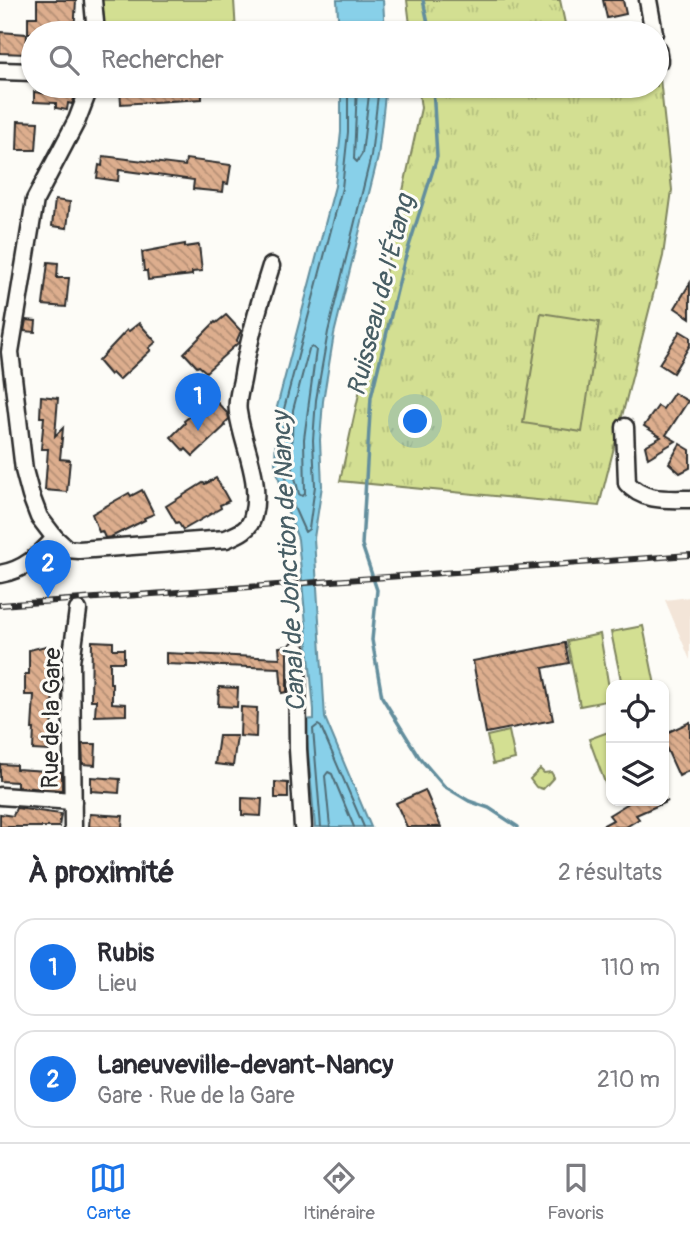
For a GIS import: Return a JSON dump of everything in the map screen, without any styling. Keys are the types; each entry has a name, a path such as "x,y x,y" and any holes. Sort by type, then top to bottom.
{"street":[{"path":"93,0 95,21"},
{"path":"648,0 652,21"},
{"path":"0,71 21,72"},
{"path":"85,98 77,120 35,200 5,351 24,470 39,517 67,549 226,539 243,532 249,526 253,519 255,488 251,460 237,410 247,348 271,266"},
{"path":"625,427 627,483 631,488 656,499 690,499"},
{"path":"0,575 38,558 58,541"},
{"name":"Rue de la Gare","path":"73,827 71,662 78,610"},
{"path":"297,650 298,749 303,827"},
{"path":"0,796 73,801"}],"shaded area":[{"path":"690,597 690,660 665,600"}],"green space":[{"path":"99,0 234,0 235,21 100,21"},
{"path":"407,0 560,0 564,21 410,21"},
{"path":"420,98 662,98 672,190 663,256 599,506 340,481 421,108"},
{"path":"541,313 599,322 582,432 523,423"},
{"path":"643,626 654,680 621,680 611,632"},
{"path":"600,634 608,680 606,701 580,706 567,641"},
{"path":"509,731 515,759 493,764 487,736"},
{"path":"606,733 606,786 589,739"},
{"path":"540,769 544,773 551,772 554,777 543,789 536,787 530,779"}],"water":[{"path":"337,0 383,0 384,21 338,21"},
{"path":"341,98 385,98 378,157 334,334 323,401 320,440 322,486 314,538 325,718 371,827 315,827 305,720 314,719 314,710 298,539 286,507 275,463 277,407 335,186 341,132"}],"building":[{"path":"37,0 76,0 75,21 28,21 28,17 37,17"},
{"path":"603,0 623,0 626,14 607,18"},
{"path":"0,32 21,34 21,54 0,53"},
{"path":"34,98 74,98 72,104 68,103 67,110 56,108 56,103 34,102"},
{"path":"121,98 202,98 202,99 121,104"},
{"path":"18,121 38,122 36,150 17,150"},
{"path":"103,156 185,166 186,159 231,165 228,184 224,183 223,192 193,189 194,180 119,170 118,181 97,178"},
{"path":"55,200 70,202 67,228 52,226"},
{"path":"185,244 185,247 199,245 202,271 192,272 192,275 148,280 142,252"},
{"path":"48,262 58,263 57,278 69,278 66,307 43,305"},
{"path":"690,283 690,318 675,308"},
{"path":"226,315 241,331 238,343 206,372 184,353 215,322"},
{"path":"26,320 36,321 35,332 24,331"},
{"path":"139,323 156,342 119,380 112,373 110,375 98,361 127,330"},
{"path":"680,331 690,337 690,345 673,373 659,364"},
{"path":"674,393 688,401 666,435 676,441 648,458 645,446 661,437 644,426 658,406 663,409"},
{"path":"41,396 58,398 55,436 63,428 60,459 70,460 67,492 45,490 48,449 41,449 44,417 40,417"},
{"path":"213,398 228,414 229,419 193,456 171,437 184,421"},
{"path":"680,444 690,450 690,468 680,473 669,463"},
{"path":"216,478 229,501 183,530 166,506"},
{"path":"142,490 154,514 105,538 102,531 99,532 92,514 129,493 131,496"},
{"path":"92,641 113,642 113,649 124,649 124,662 110,662 110,683 112,703 126,704 126,715 95,716 96,700 91,700"},
{"path":"565,643 569,663 543,668 553,720 486,733 473,661"},
{"path":"46,646 49,665 46,666 47,695 52,695 53,708 49,751 33,750 34,695 25,695 25,674 29,674 29,650"},
{"path":"287,646 287,692 282,693 280,668 166,664 166,653 280,658 279,647"},
{"path":"219,687 238,688 237,707 218,706"},
{"path":"241,707 257,708 256,737 240,736"},
{"path":"690,722 690,770 679,776 669,754 669,732"},
{"path":"219,736 237,736 233,766 215,764"},
{"path":"82,744 96,744 95,765 83,764"},
{"path":"0,764 16,765 16,769 62,772 62,790 17,787 17,782 0,781"},
{"path":"91,777 120,779 119,793 91,791"},
{"path":"275,782 288,783 288,798 275,798"},
{"path":"425,790 441,827 407,827 396,803"},
{"path":"242,798 262,799 261,816 242,815"},
{"path":"624,806 657,806 636,815 639,819 626,827 600,827 613,820 609,815"},
{"path":"16,808 61,814 59,827 0,827 0,814 13,816"},
{"path":"90,814 123,816 122,827 89,827"}],"waterway":[{"name":"Ruisseau de l'Étang","path":"423,0 427,21"},
{"name":"Ruisseau de l'Étang","path":"434,98 437,157 404,262 371,397 362,545 377,590 372,640 382,697 419,757 444,786 469,801 489,808 518,827"}],"railway":[{"path":"0,605 690,555"}],"place":[{"name":"Rubis","path":"198,431"},
{"name":"Laneuveville-devant-Nancy","path":"48,598"}],"water label":[{"name":"Canal de Jonction de Nancy","path":"288,562"}]}
